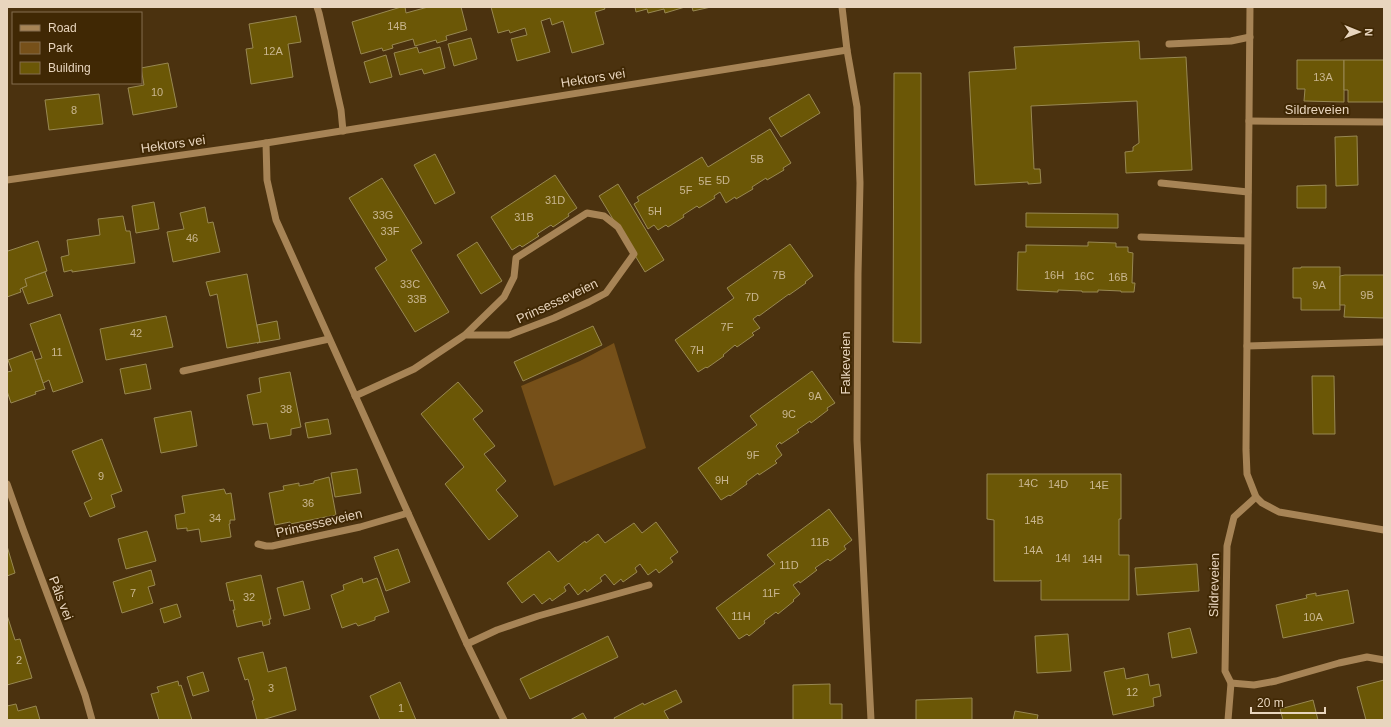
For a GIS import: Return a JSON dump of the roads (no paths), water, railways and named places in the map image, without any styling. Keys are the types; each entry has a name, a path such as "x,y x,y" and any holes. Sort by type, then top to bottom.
{"street":[{"path":"317,7 341,110 343,131"},
{"name":"Falkeveien","path":"842,7 847,50 857,106 860,183 856,440 871,720"},
{"path":"1250,7 1247,241 1247,474 1256,497 1262,504 1279,512 1384,530"},
{"path":"1168,44 1231,41 1250,37"},
{"name":"Hektors vei","path":"7,180 266,143 847,50"},
{"name":"Sildreveien","path":"1249,121 1384,122"},
{"path":"266,143 267,180 276,220 408,513 492,697 504,720"},
{"path":"1161,183 1248,192"},
{"name":"Prinsesseveien","path":"355,396 414,369 465,335 504,297 514,277 516,258 587,213 604,216 618,227 634,254 606,293 554,318 509,335 465,335"},
{"path":"1141,237 1247,241"},
{"path":"183,371 329,339"},
{"path":"1247,346 1384,342"},
{"name":"Påls vei","path":"7,484 85,695 92,720"},
{"name":"Sildreveien","path":"1228,720 1231,683 1225,671 1227,546 1234,517 1256,497"},
{"name":"Prinsesseveien","path":"258,544 272,546 360,527 408,513"},
{"path":"468,644 497,630 538,616 649,585"},
{"path":"1231,683 1254,685 1276,681 1339,663 1367,657 1384,660"}]}
